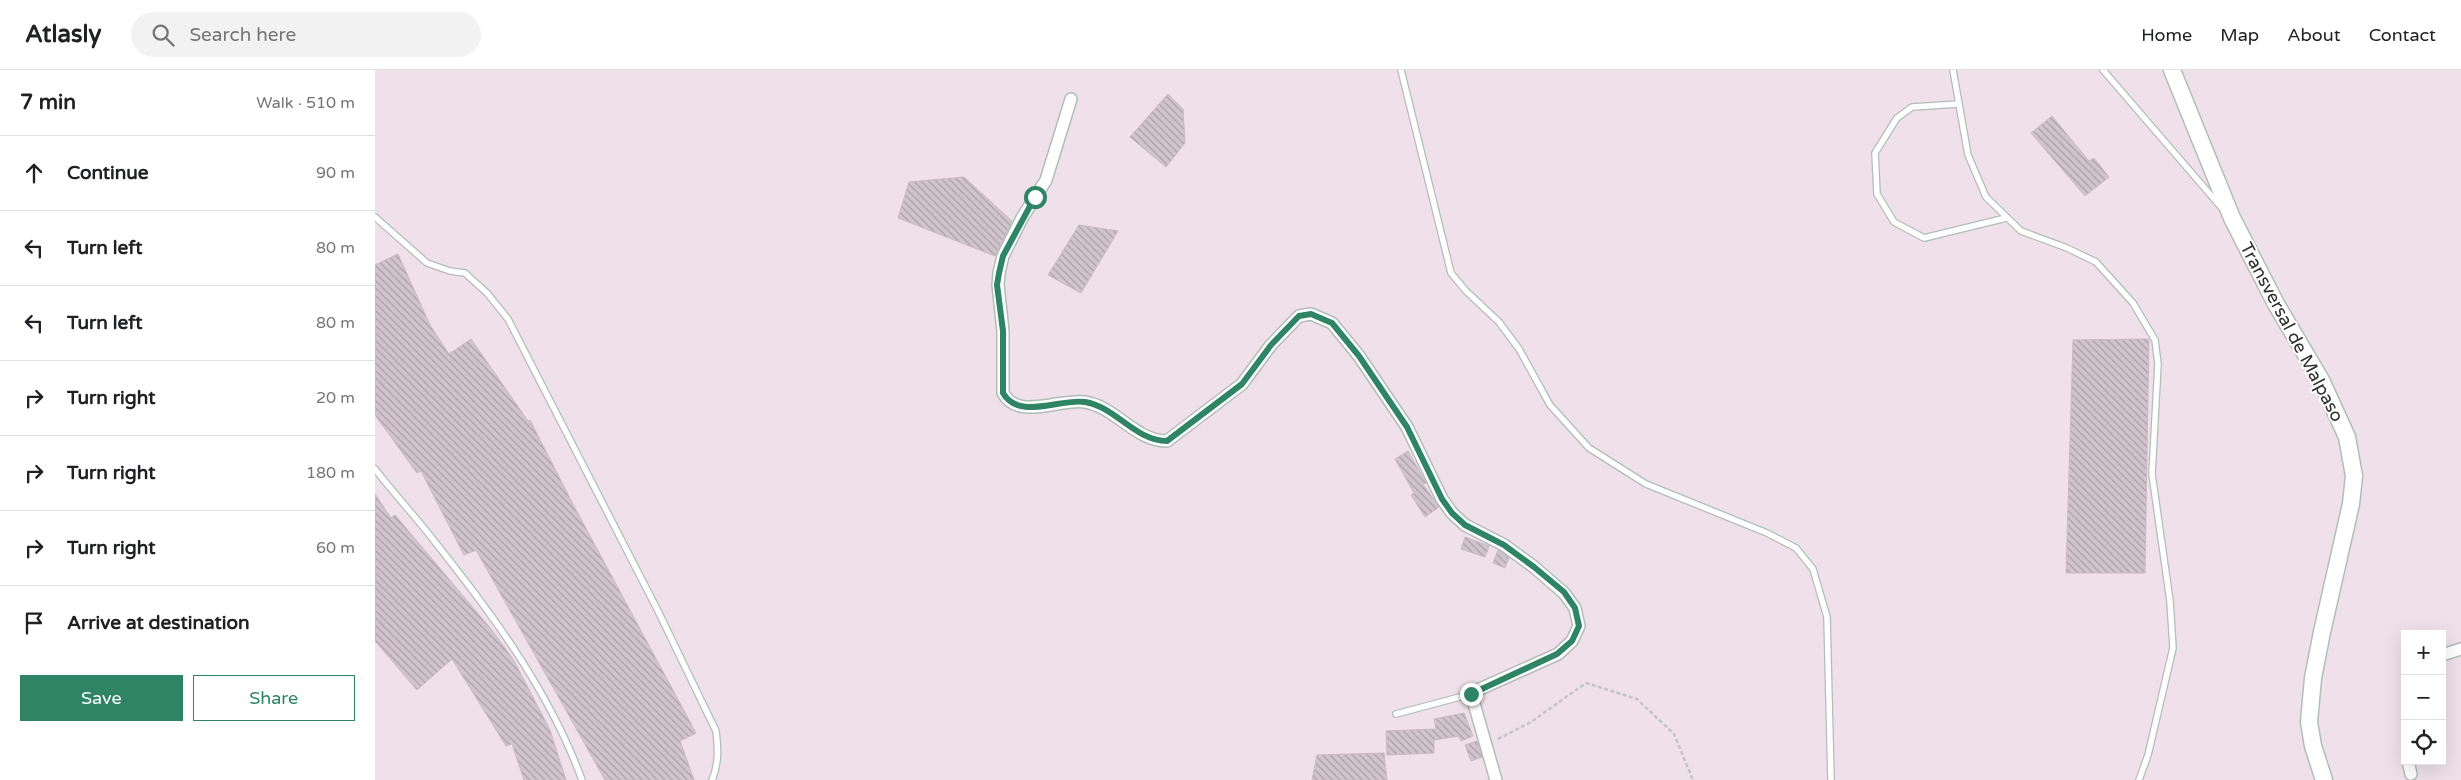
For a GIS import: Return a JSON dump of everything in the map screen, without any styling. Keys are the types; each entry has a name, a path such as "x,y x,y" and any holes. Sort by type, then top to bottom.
{"main road":[{"name":"Transversal de Malpaso","path":"2172,70 2232,218 2276,304 2321,380 2347,438 2351,456 2353,476 2351,504 2313,678 2309,722 2313,746 2324,780"}],"street":[{"path":"1071,100 1046,180 1022,218 1003,256 999,273 997,285 1003,331 1003,393 1007,400 1022,407 1078,401 1092,403 1105,409 1143,435 1167,441 1242,384 1271,345 1299,316 1311,314 1332,323 1359,356 1407,427 1442,499 1452,513 1465,525 1504,545 1534,567 1564,592 1575,608 1579,626 1572,641 1557,654 1471,694 1496,780"},
{"path":"2446,655 2461,649"},
{"path":"2409,765 2411,774"}],"lane":[{"path":"1401,70 1451,273 1466,291 1499,322 1519,348 1550,405 1595,453 1646,484 1767,533 1796,548 1813,568 1827,617 1831,780"},
{"path":"1953,70 1968,154 1986,197 2021,231 2067,248 2096,262 2133,302 2155,340 2158,364 2152,474 2170,601 2173,648 2148,755 2139,780"},
{"path":"2103,70 2175,156 2232,218"},
{"path":"1959,104 1912,107 1897,118 1875,153 1877,194 1894,222 1925,238 2006,218"},
{"path":"375,217 427,263 450,271 465,273 487,293 508,319 658,611 716,731 718,748 717,770 712,780"},
{"path":"375,469 435,542 512,648 552,708 582,780"},
{"path":"1396,714 1471,694"}],"path":[{"path":"1486,748 1551,709 1586,683 1637,699 1674,734 1693,780"}],"building":[{"path":"1168,94 1183,109 1185,143 1166,167 1130,137"},
{"path":"2052,116 2089,161 2094,158 2109,177 2085,196 2031,133"},
{"path":"964,177 1012,221 995,256 898,218 909,182"},
{"path":"1079,225 1118,231 1081,293 1048,275"},
{"path":"398,254 430,325 449,354 471,339 528,421 530,420 696,733 680,741 694,780 605,780 476,550 464,555 421,471 417,473 375,415 375,265"},
{"path":"2149,339 2145,573 2066,573 2073,340"},
{"path":"1408,451 1426,483 1423,484 1439,507 1425,517 1411,495 1414,493 1395,459"},
{"path":"375,494 391,518 395,515 491,629 513,659 550,730 566,780 524,780 512,744 506,746 452,659 417,690 375,641"},
{"path":"1465,537 1489,546 1485,557 1461,549"},
{"path":"1498,550 1509,558 1505,568 1493,563"},
{"path":"1464,713 1473,736 1461,741 1459,736 1434,740 1434,753 1387,755 1386,731 1436,729 1434,719"},
{"path":"1477,741 1482,757 1471,761 1465,745"},
{"path":"1384,753 1387,780 1312,780 1317,755"}],"route":[{"path":"1035,197 1003,256 997,285 1003,331 1003,393 1007,400 1022,407 1078,401 1092,403 1105,409 1143,435 1167,441 1242,384 1291,322 1305,314 1325,318 1332,323 1359,356 1385,393 1407,427 1442,499 1452,513 1465,525 1504,545 1534,567 1564,592 1575,608 1579,626 1572,641 1557,654 1471,694"}]}
